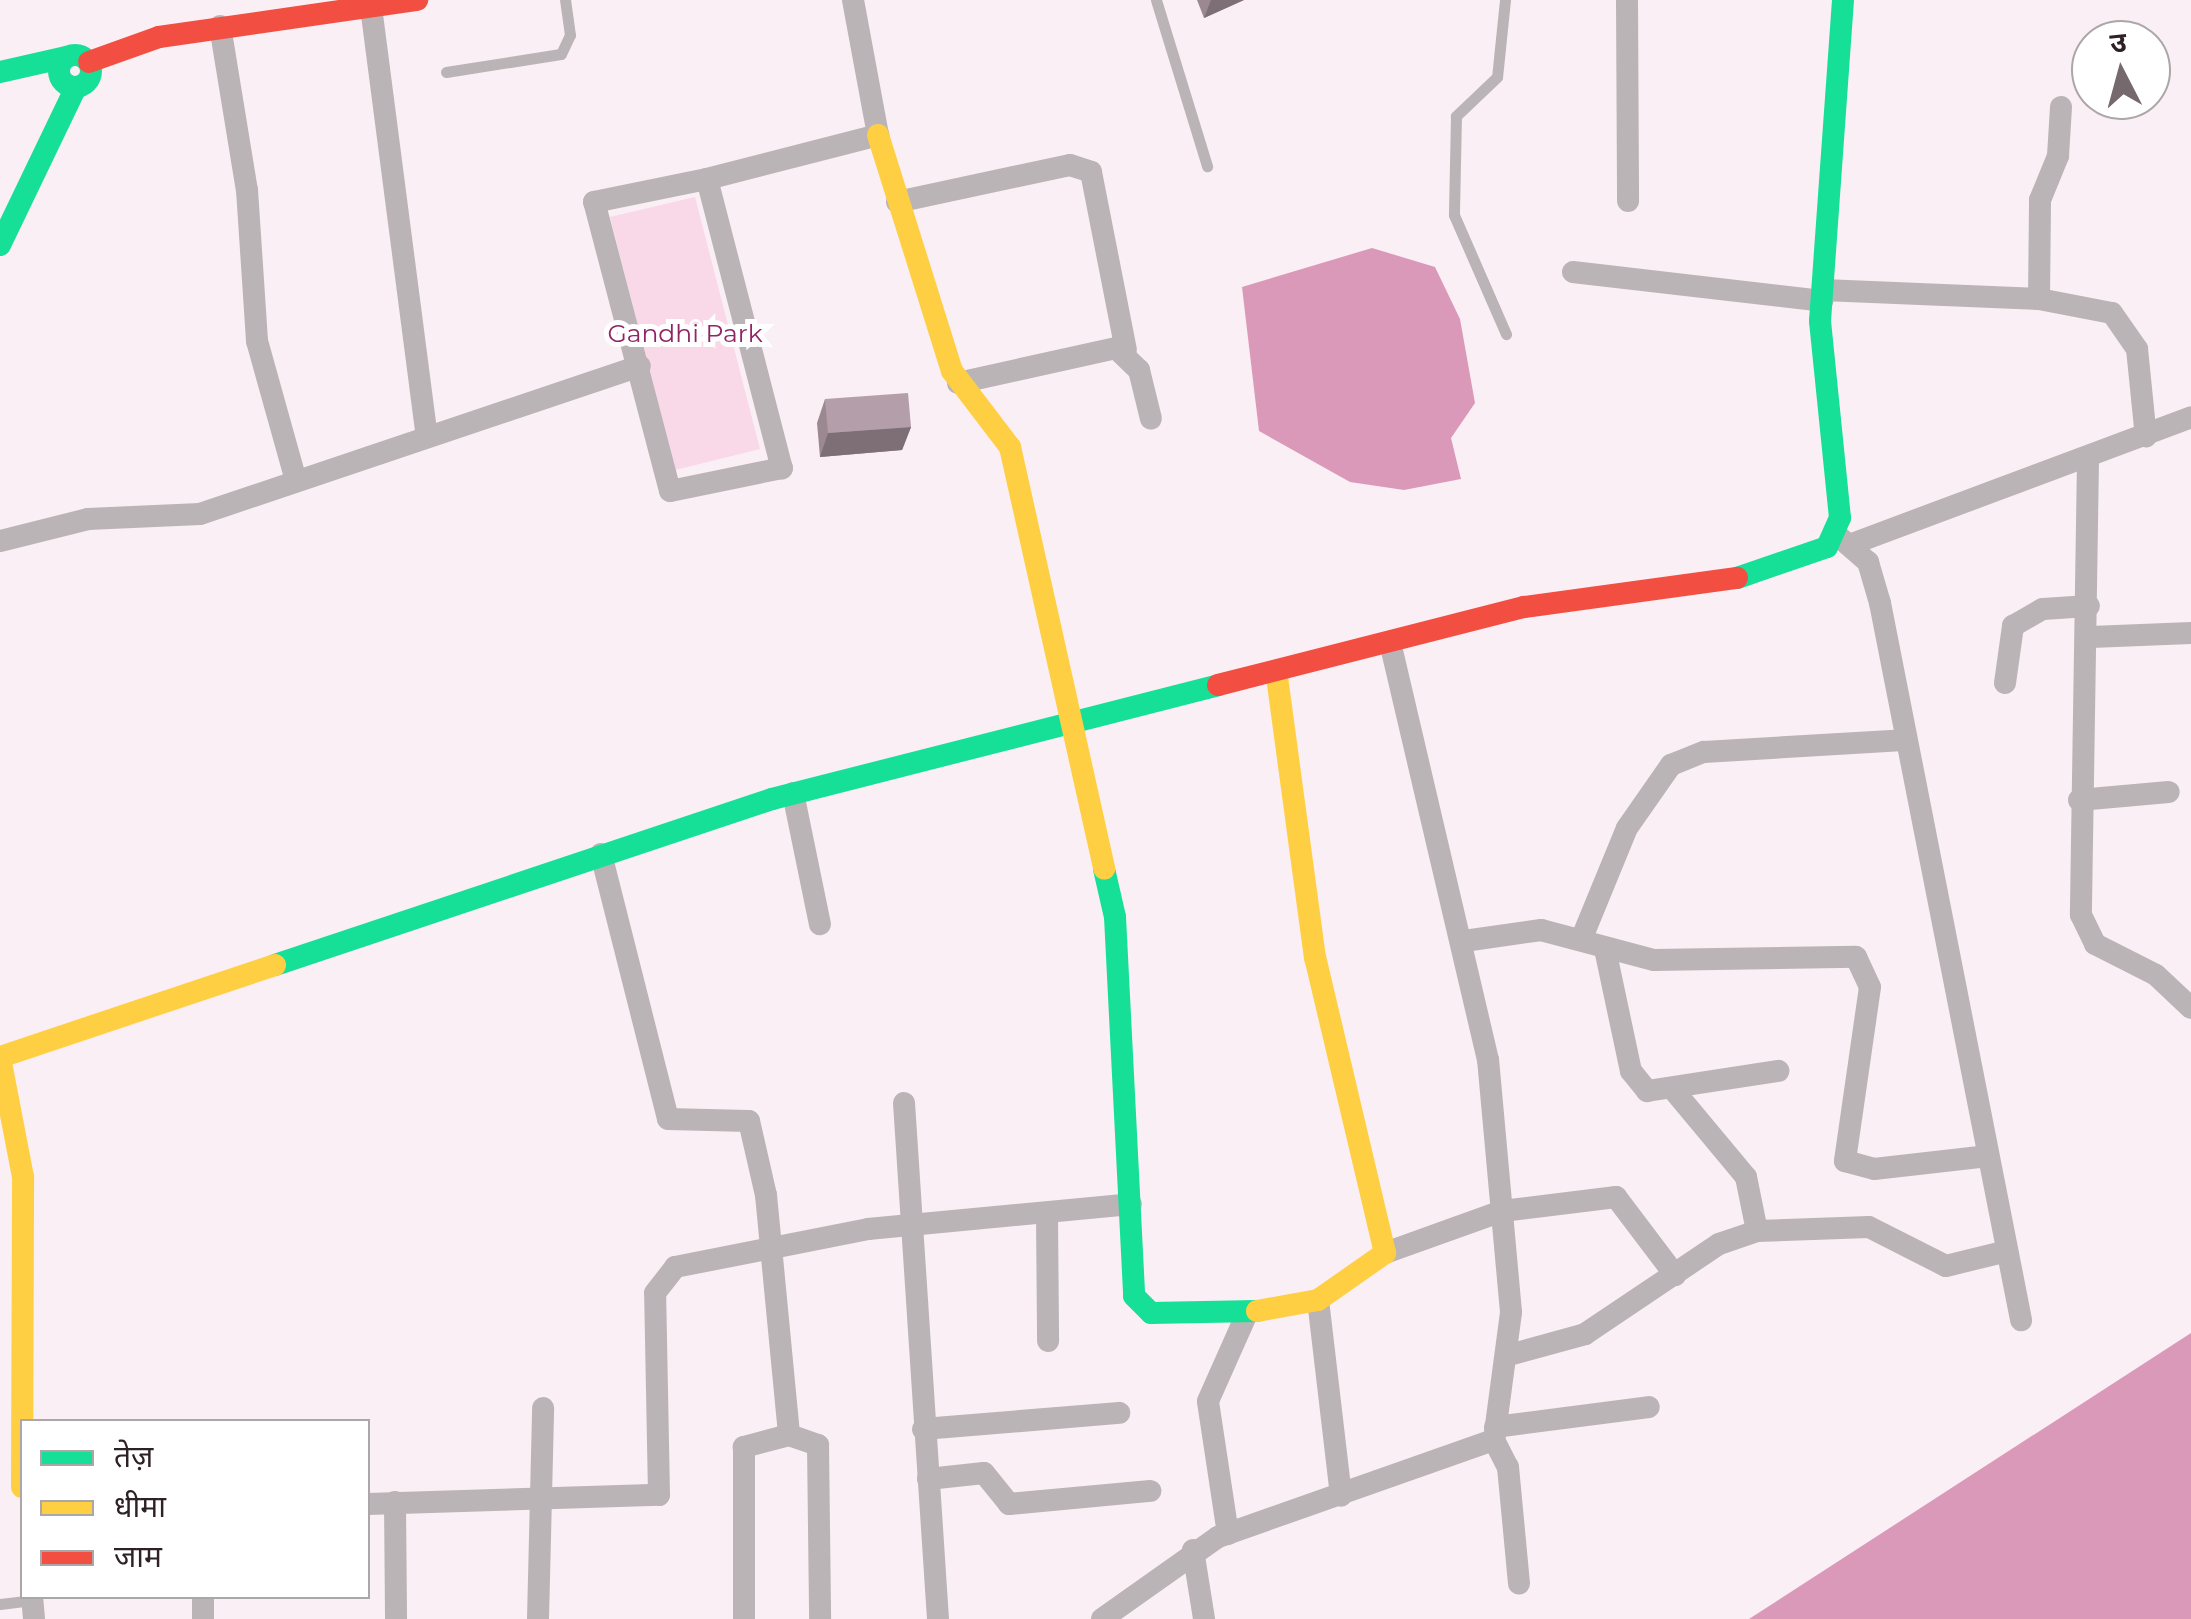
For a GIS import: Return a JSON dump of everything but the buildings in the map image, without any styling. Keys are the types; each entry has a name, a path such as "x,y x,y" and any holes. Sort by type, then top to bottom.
{"street":[{"path":"0,72 77,60 220,26 417,0"},
{"path":"853,0 878,134 958,383 1010,447 1067,723 1115,918 1138,1308 1248,1311 1318,1300 1385,1253 1502,1210 1616,1197 1675,1275"},
{"path":"1627,0 1628,201"},
{"path":"1843,0 1823,295 1845,540 1874,578 2022,1320"},
{"path":"371,7 428,436"},
{"path":"220,26 247,190 254,326 296,482"},
{"path":"0,244 76,87 61,80 77,60"},
{"path":"2039,299 2040,200 2058,156 2060,107"},
{"path":"706,179 782,468 670,491 594,202 706,179 878,134"},
{"path":"897,202 1070,165 1090,172 1126,350 1150,419"},
{"path":"1573,272 1823,295 2039,299 2098,308 2131,330 2146,437"},
{"path":"958,383 1126,350"},
{"path":"0,541 88,519 171,522 640,366"},
{"path":"22,1419 23,1178 0,1057 793,793 1524,608 1730,580 2088,460 2191,417"},
{"path":"2088,460 2091,637 2079,800 2077,895 2086,931 2191,1008"},
{"path":"2005,683 2013,626 2044,609 2089,606"},
{"path":"2091,637 2191,633"},
{"path":"1390,643 1464,942 1502,1210 1509,1355 1494,1434 1506,1454 1519,1583"},
{"path":"1276,671 1315,958 1385,1253"},
{"path":"1581,940 1627,828 1671,765 1704,752 1904,740"},
{"path":"2079,800 2169,792"},
{"path":"793,793 820,924"},
{"path":"601,854 668,1119 748,1121 774,1245 789,1436"},
{"path":"1464,942 1541,930 1654,960 1856,956 1870,987 1846,1160 1862,1169 1988,1156"},
{"path":"1605,949 1630,1071 1646,1091 1676,1094 1778,1071"},
{"path":"1676,1094 1746,1177 1757,1231"},
{"path":"904,1103 906,1224 938,1619"},
{"path":"370,1504 658,1494 656,1282 675,1267 774,1245 906,1224 1047,1216 1131,1204"},
{"path":"1047,1216 1048,1341"},
{"path":"1509,1355 1585,1334 1675,1275 1757,1231 1868,1227 1946,1266 2008,1251"},
{"path":"1318,1300 1341,1496"},
{"path":"1228,1534 1208,1400 1248,1311"},
{"path":"538,1619 543,1408"},
{"path":"1102,1619 1193,1550 1228,1534 1341,1496 1494,1434 1648,1408"},
{"path":"922,1428 1119,1413"},
{"path":"744,1619 744,1447 789,1436 818,1446 820,1619"},
{"path":"928,1479 984,1473 1009,1504 1150,1491"},
{"path":"395,1502 396,1619"},
{"path":"1193,1550 1204,1619"}],"lane":[{"path":"446,72 561,54 570,35 564,0"},
{"path":"1156,0 1208,166"},
{"path":"1506,0 1497,77 1456,116 1454,215 1506,334"},
{"path":"0,1604 33,1605"}],"green space":[{"name":"Gandhi Park","path":"695,197 760,449 675,470 610,217"}],"shaded area":[{"path":"1372,248 1435,267 1460,319 1475,403 1451,438 1461,479 1404,490 1350,482 1259,431 1242,287"},
{"path":"2191,1333 2191,1619 1749,1619"}],"traffic: fast":[{"path":"1737,578 1827,547 1840,518 1820,321 1843,0"},
{"path":"75,55 86,60 91,71 86,82 75,87 64,82 59,71 64,60 75,55"},
{"path":"0,72 66,57"},
{"path":"0,245 76,87"},
{"path":"275,965 772,799 1218,685"},
{"path":"1104,869 1115,917 1134,1296 1151,1313 1257,1311"}],"traffic: slow":[{"path":"878,135 952,371 1010,447 1104,869"},
{"path":"1257,1311 1318,1300 1385,1253 1315,958 1276,671"},
{"path":"22,1419 23,1177 0,1057 275,965"}],"traffic: jam":[{"path":"89,62 159,37 417,0"},
{"path":"1218,685 1524,607 1737,578"}]}
